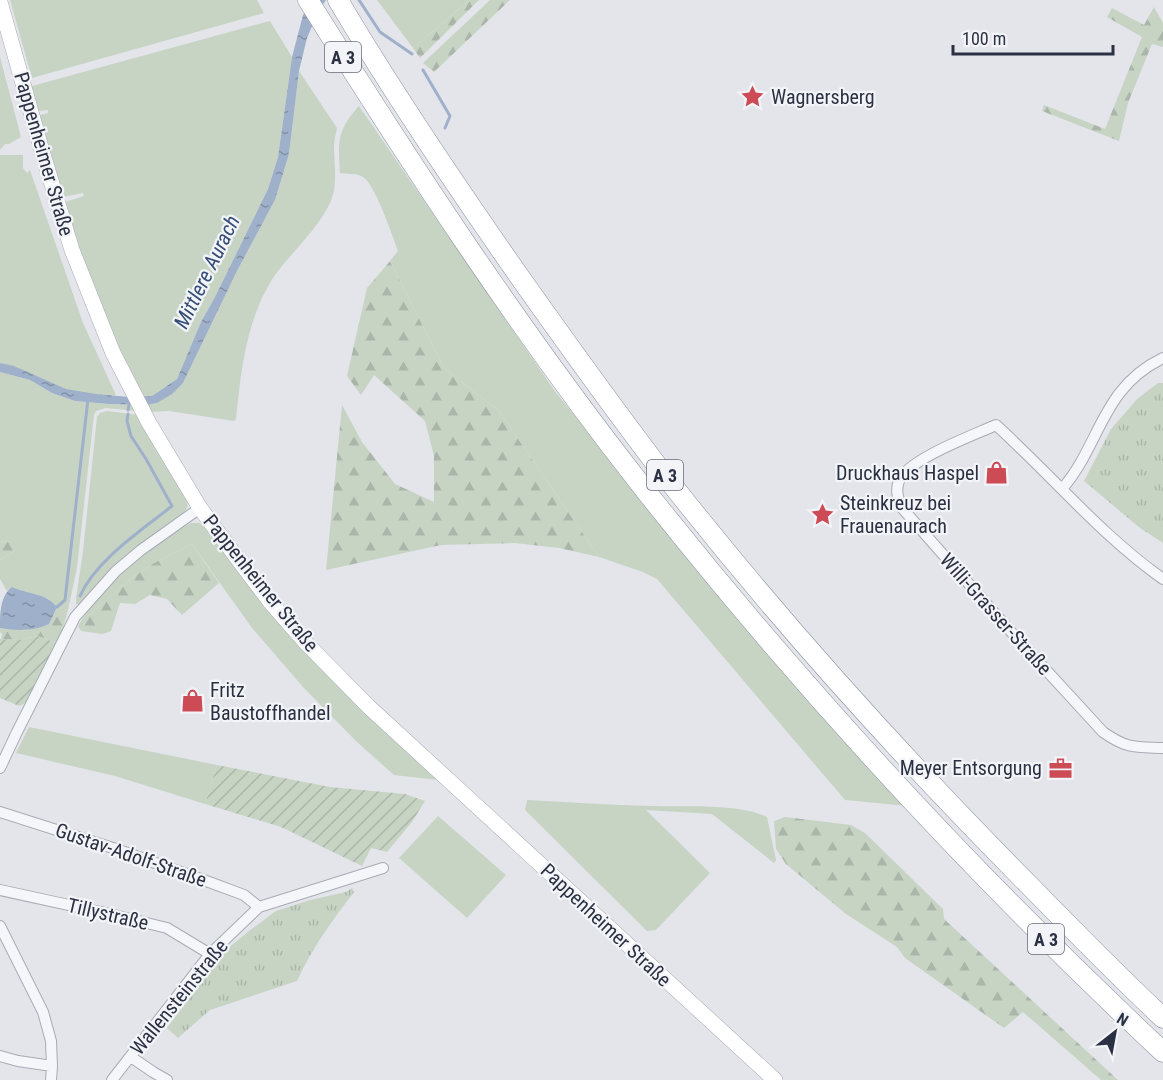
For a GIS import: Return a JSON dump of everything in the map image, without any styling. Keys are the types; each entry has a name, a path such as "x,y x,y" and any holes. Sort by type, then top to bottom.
{"highway":[{"name":"A 3","path":"308,0 378,113 464,243 644,489 723,586 843,726 931,822 1017,910 1163,1052"},
{"name":"A 3","path":"338,0 466,201 578,360 659,468 780,616 882,731 967,823 1163,1018"}],"street":[{"name":"Pappenheimer Straße","path":"0,2 72,250 113,353 149,423 200,508 271,603 307,644 369,707 775,1080"},
{"path":"1062,489 1073,477 1118,395 1135,377 1163,358"},
{"name":"Willi-Grasser-Straße","path":"1163,579 1116,543 1028,453 996,425 924,459 903,473 899,480 896,490 902,508 1012,634 1103,732 1117,742 1131,747 1163,748"},
{"path":"0,768 75,617 117,571 141,550 200,508"},
{"name":"Gustav-Adolf-Straße","path":"0,812 209,882 244,895 259,907"},
{"name":"Wallensteinstraße","path":"112,1080 210,954 259,907 383,868"},
{"name":"Tillystraße","path":"0,890 166,928 210,954"},
{"path":"0,926 43,1012 51,1041 51,1080"},
{"path":"0,1056 52,1066"},
{"path":"131,1057 167,1080"}],"green space":[{"path":"10,0 257,0 264,13 32,78"},
{"path":"377,0 470,0 413,48"},
{"path":"470,0 479,0 420,58 413,48"},
{"path":"490,0 510,0 434,72 423,63"},
{"path":"1154,7 1163,23 1163,47 1152,44 1128,103 1119,141 1042,111 1044,105 1105,129 1142,37 1107,17 1112,8 1144,25"},
{"path":"270,21 292,57 278,157 268,189 201,322 177,379 152,396 142,397 100,309 63,207 65,202 84,196 83,193 63,197 38,119 40,115 48,113 48,110 34,109 29,88"},
{"path":"0,57 21,137 5,144 0,150"},
{"path":"299,71 337,128 334,144 334,187 326,212 273,278 264,294 246,346 236,419 234,421 169,411 149,412 146,405 157,403 183,383 237,271 275,200 289,154"},
{"path":"359,106 554,390 724,600 907,806 845,800 657,579 599,557 499,411 444,368 390,261 398,251 373,190 363,177 340,173 340,137 346,122"},
{"path":"0,155 23,155 23,168 27,173 30,170 83,323 116,395 71,391 0,363"},
{"path":"390,261 444,368 499,411 599,557 559,548 515,543 441,545 326,570 342,405 362,442 395,484 434,502 434,456 425,421 374,375 361,395 347,376 367,288"},
{"path":"0,372 30,380 52,393 75,401 133,405 136,411 106,408 96,411 94,415 77,568 68,610 57,607 53,602 36,594 12,587 7,591 0,579 0,560 15,551 11,542 0,541"},
{"path":"1158,383 1163,383 1163,543 1140,528 1084,481 1111,429 1137,399"},
{"path":"107,411 138,415 188,501 187,508 182,517 112,567 79,605 76,604 76,598 97,417 100,413"},
{"path":"191,523 206,526 438,780 394,775 357,742 303,687 252,628 192,544 136,575 88,616 81,631 78,626 114,580 158,543"},
{"path":"0,541 12,542 15,551 0,560"},
{"path":"192,544 219,583 182,615 167,599 150,595 135,604 120,603 111,631 102,634 81,631 88,616 136,575"},
{"path":"57,607 68,610 59,642 38,636 19,640 1,639 0,628 31,629 49,624"},
{"path":"38,636 56,643 30,700 19,706 0,698 0,639 19,640"},
{"path":"29,727 217,765 205,804 115,776 16,753"},
{"path":"217,765 330,787 405,794 425,801 412,822 387,852 371,848 362,866 281,827 205,804"},
{"path":"527,800 636,806 711,807 755,813 767,817 776,860 774,863 712,814 646,810 710,873 656,930 647,931 525,810"},
{"path":"438,816 506,875 467,918 399,858"},
{"path":"785,817 851,825 865,833 943,909 944,919 1118,1080 1101,1080 1023,1012 1004,1028 905,958 897,947 846,914 786,864 776,849 774,821"},
{"path":"352,888 354,892 330,924 297,981 210,1010 178,1038 167,1028 226,950 249,931 276,911 346,892"}],"water":[{"path":"314,0 326,0 307,38 299,71 289,154 275,200 237,271 183,383 172,394 157,403 109,404 75,401 52,393 30,380 0,372 0,363 14,366 66,389 129,397 152,396 177,379 201,322 268,189 278,157 292,57 303,15"},
{"path":"12,587 42,596 53,602 57,607 49,624 25,630 0,628 3,600"}],"waterway":[{"path":"359,0 380,32 412,54"},
{"path":"423,70 450,116 445,128"},
{"path":"57,607 65,600 88,399"},
{"path":"128,410 129,405"},
{"path":"80,596 87,583 108,558 172,506 131,436 127,421 128,414"}],"place":[{"name":"Wagnersberg","path":"753,97"},
{"name":"Druckhaus Haspel","path":"997,473"},
{"name":"Steinkreuz bei Frauenaurach","path":"822,515"},
{"name":"Fritz Baustoffhandel","path":"192,701"},
{"name":"Meyer Entsorgung","path":"1060,768"}],"water label":[{"name":"Mittlere Aurach","path":"207,272"}]}
